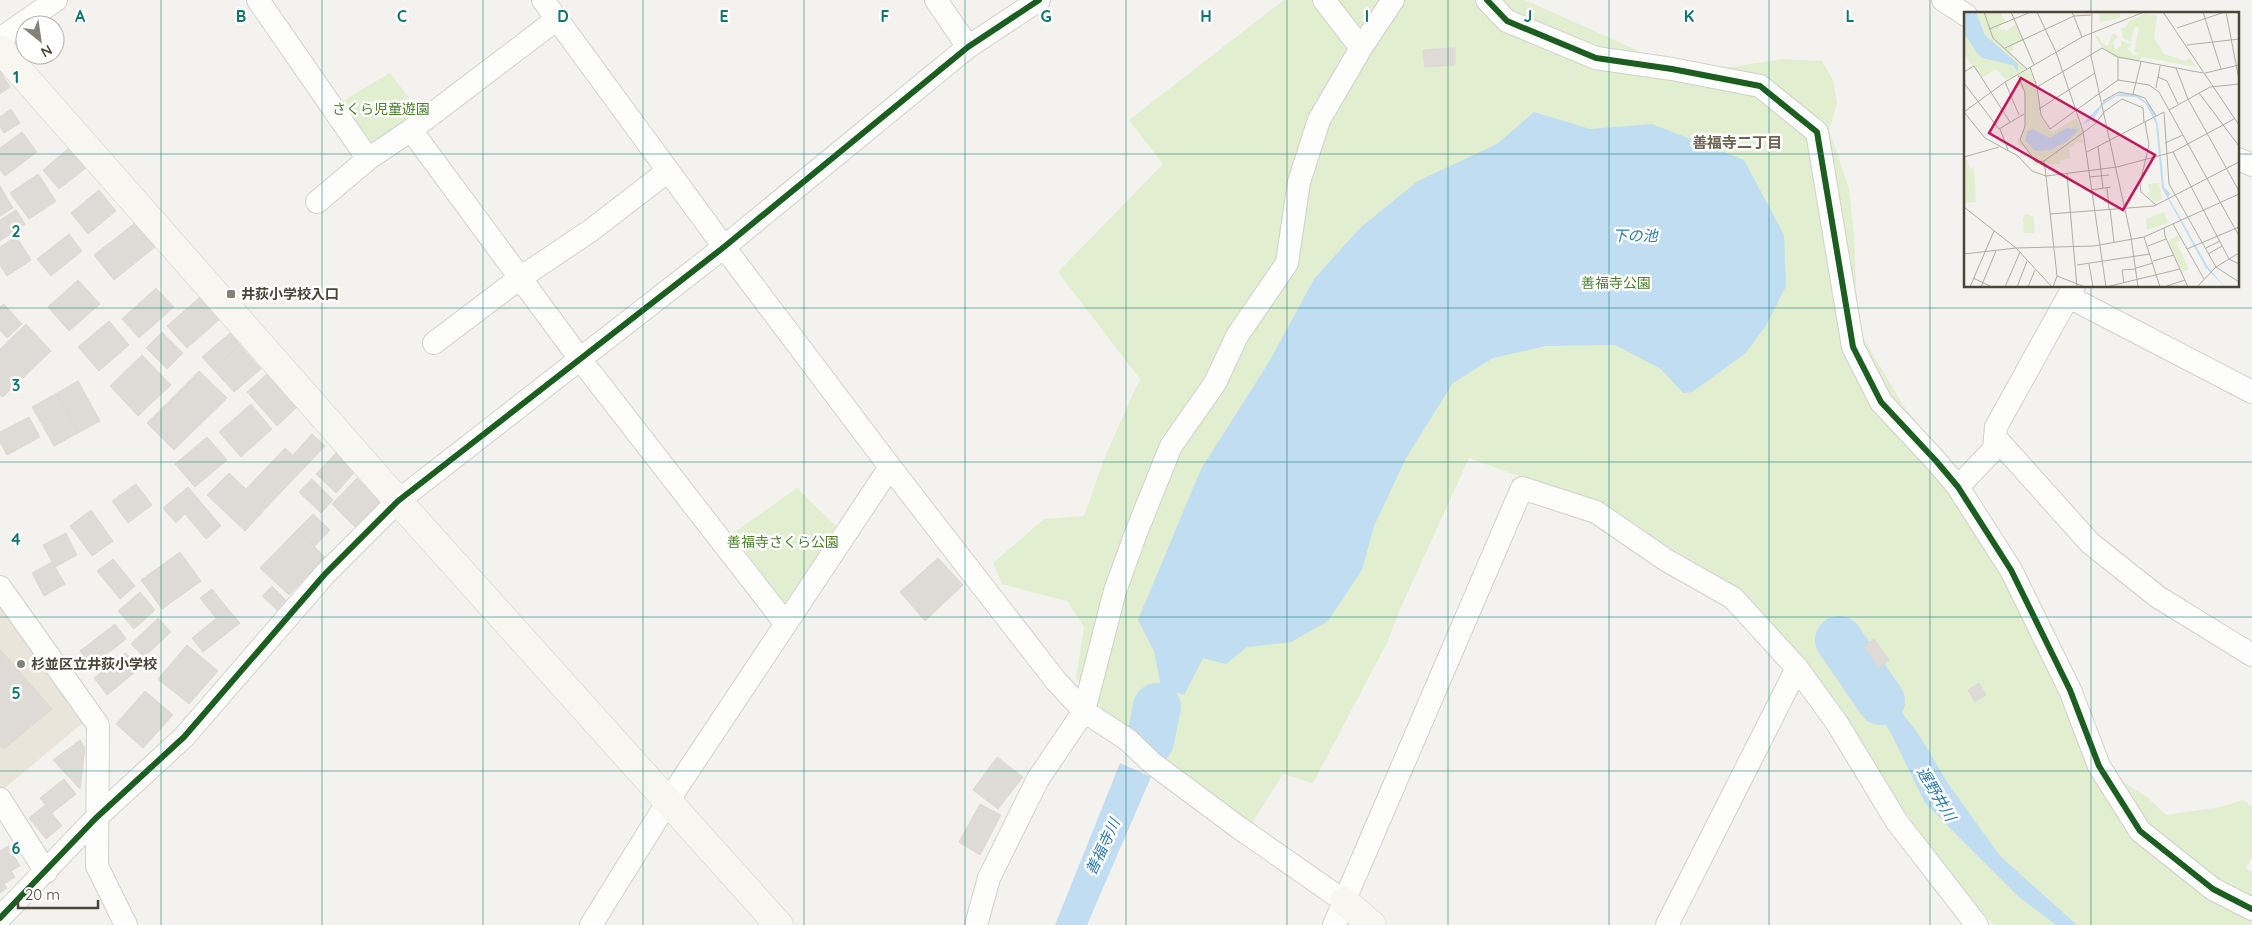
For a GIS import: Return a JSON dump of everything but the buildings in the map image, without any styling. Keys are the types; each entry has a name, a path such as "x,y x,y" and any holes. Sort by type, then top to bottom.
{"street":[{"path":"0,38 56,0"},
{"path":"258,0 368,159"},
{"path":"542,0 724,247 890,467 1056,681 1084,711 1128,740 1152,763 1238,827 1339,913 1372,925"},
{"path":"936,0 968,47"},
{"path":"0,918 96,818 184,737 325,574 398,500 724,247 968,47 1039,0"},
{"path":"1324,0 1361,48"},
{"path":"976,925 989,878 1038,779 1084,711 1115,591 1157,477 1171,446 1214,384 1237,336 1286,264 1299,182 1320,120 1361,48 1393,0"},
{"path":"1487,0 1507,21 1596,58 1672,69 1760,86 1818,132 1853,347 1880,402 1958,487 2011,570 2070,690 2099,766 2140,831 2213,890 2252,910"},
{"path":"1943,0 1964,14"},
{"path":"317,202 368,159 411,130 556,19"},
{"path":"0,50 398,500 779,925"},
{"path":"411,130 580,359 786,624"},
{"path":"2240,161 2252,165"},
{"path":"434,343 520,278 590,231 668,171"},
{"path":"1958,487 1994,449 1996,427 2072,292 2252,392"},
{"path":"1995,437 2090,543 2158,597 2252,655"},
{"path":"591,925 668,801 890,467"},
{"path":"1339,913 1522,488 1596,512 1666,560 1733,598 1797,668 1836,723 1897,822 1977,925"},
{"path":"0,587 98,725 97,866 126,925"},
{"path":"1667,925 1797,668"},
{"path":"0,799 46,872"}],"shaded area":[{"name":"杉並区立井荻小学校","path":"0,606 85,721 0,792"}],"green space":[{"name":"善福寺公園","path":"1284,0 1312,0 1318,4 1325,0 1525,0 1650,56 1696,73 1782,59 1822,61 1833,80 1837,103 1829,130 1849,188 1854,236 1858,329 1903,405 1991,518 2037,600 2117,778 2147,797 2166,815 2220,807 2243,800 2252,807 2252,856 2246,868 2252,873 2252,925 1994,925 1968,899 1873,767 1839,704 1740,589 1598,505 1469,458 1398,614 1387,643 1313,783 1283,774 1249,828 1222,808 1147,742 1112,720 1076,678 1084,627 1067,601 1002,584 993,563 1044,519 1084,516 1106,454 1140,379 1058,272 1163,164 1129,120"},
{"name":"さくら児童遊園","path":"390,73 422,115 371,147 339,103"},
{"name":"善福寺さくら公園","path":"797,488 836,526 785,605 732,534"}],"water":[{"name":"下の池","path":"1534,112 1590,129 1652,124 1744,160 1784,235 1786,286 1767,324 1746,353 1692,392 1683,393 1661,369 1615,345 1546,346 1493,358 1453,383 1406,458 1374,526 1362,570 1328,621 1291,642 1247,647 1226,664 1203,658 1184,695 1170,690 1162,708 1151,706 1161,686 1154,651 1138,620 1201,469 1269,362 1314,279 1360,228 1418,181 1497,144"},
{"path":"1849,642 1921,738 1947,782 2000,856 2077,925 2056,925 2019,897 1925,803 1891,733 1837,650"},
{"path":"1120,763 1151,777 1087,925 1055,925"}],"waterway":[{"name":"遅野井川","path":"1839,640 1881,701"},
{"name":"善福寺川","path":"1150,741 1157,707"}],"cycle path":[{"path":"0,918 96,818 184,737 325,574 398,501 724,247 968,47 1039,0"},
{"path":"1487,0 1507,21 1596,58 1672,69 1760,86 1817,132 1853,347 1881,402 1958,487 2011,570 2070,690 2099,766 2140,831 2213,889 2252,909"}],"place":[{"name":"井荻小学校入口","path":"231,294"},
{"name":"杉並区立井荻小学校","path":"21,664"}],"district":[{"name":"善福寺二丁目","path":"1737,143"}]}
